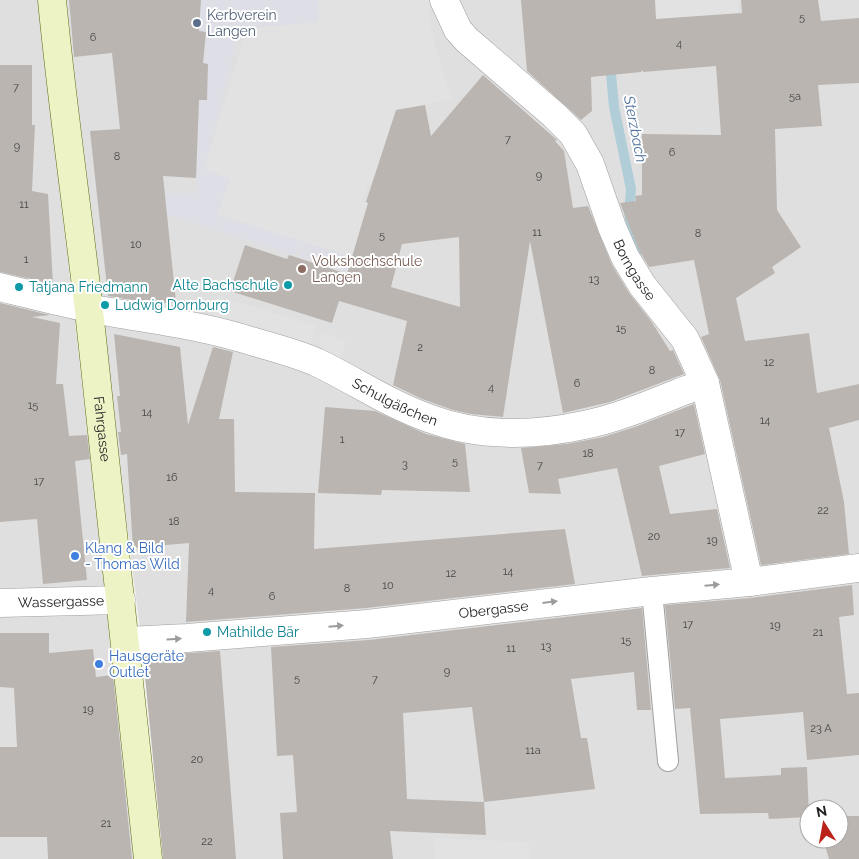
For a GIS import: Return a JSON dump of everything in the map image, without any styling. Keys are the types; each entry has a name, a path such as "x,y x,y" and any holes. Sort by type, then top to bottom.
{"main road":[{"name":"Fahrgasse","path":"52,0 72,186 89,308 148,859"}],"street":[{"name":"Borngasse","path":"444,0 458,30 467,40 573,134 590,164 625,258 642,285 685,339 705,383 749,582"},
{"name":"Schulgäßchen","path":"0,287 89,308 181,323 249,340 313,361 386,400 430,419 459,428 514,433 584,425 614,417 705,383"},
{"name":"Obergasse","path":"126,641 367,624 859,568"},
{"name":"Wassergasse","path":"0,603 121,600"}],"lane":[{"path":"652,591 668,760"}],"shaded area":[{"path":"0,0 39,0 135,859 0,859"},
{"path":"64,0 859,0 859,859 169,859 90,229"},
{"path":"201,0 318,0 319,22 247,28 239,31 204,169 230,179 217,215 352,257 348,271 299,257 302,248 300,247 294,255 167,215 158,193 197,193 199,100 207,99 206,64 197,63"},
{"path":"318,0 429,0 431,30 451,99 396,110 373,186 368,185 363,201 368,203 352,257 217,214 230,179 204,169 247,28 319,22"},
{"path":"651,0 737,0 738,13 653,20"},
{"path":"218,296 316,326 306,359 208,329"},
{"path":"323,333 346,341 336,372 313,361"},
{"path":"434,838 528,842 530,859 435,859"}],"building":[{"path":"69,0 201,0 199,31 206,32 203,63 208,64 207,100 199,100 196,178 163,176 176,302 156,304 108,296 90,131 120,129 112,53 74,57"},
{"path":"521,0 655,0 656,19 742,13 741,0 818,0 821,21 859,18 859,83 818,85 822,126 775,129 777,210 801,247 772,267 775,273 736,298 745,341 809,333 817,393 859,384 859,420 829,428 844,502 849,554 761,565 720,380 701,337 709,334 694,260 649,267 639,250 620,203 636,201 635,196 642,195 642,134 721,135 716,66 643,72 643,70 641,72 591,77 592,111 581,120 527,71"},
{"path":"0,65 32,65 32,125 35,125 32,191 48,194 53,284 0,272"},
{"path":"483,75 557,140 555,141 564,151 573,208 588,206 612,265 629,293 651,321 670,351 673,350 684,374 610,402 563,413 530,241 503,417 453,410 422,399 393,385 407,321 339,301 332,323 230,291 245,245 287,259 289,255 347,274 368,203 366,202 396,110 425,105 431,136","holes":["459,237 460,307 391,287 402,244"]},
{"path":"0,303 50,315 32,317 60,323 56,384 63,384 69,436 87,435 90,459 75,461 87,580 43,584 37,519 0,522"},
{"path":"114,334 180,347 188,425 213,347 233,352 219,419 234,419 235,492 315,493 314,549 565,529 575,584 366,608 186,622 189,543 133,548 127,454 121,455 118,432 121,432 117,396 120,396"},
{"path":"694,404 705,454 659,466 670,514 717,509 730,568 642,576 617,468 558,479 561,494 529,493 521,448 567,444 603,437 635,427"},
{"path":"325,407 375,411 426,434 465,444 470,492 382,490 381,495 318,493"},
{"path":"852,585 854,615 839,617 847,694 859,693 859,755 807,760 803,712 720,719 725,778 781,775 781,768 807,767 808,799 799,799 799,818 769,819 768,813 700,814 690,708 675,709 665,605 750,598"},
{"path":"642,608 651,710 637,710 634,672 571,679 581,738 587,738 595,789 484,802 486,835 390,831 393,859 283,859 280,813 297,812 293,755 277,756 271,647 369,640","holes":["472,707 484,802 407,799 403,713"]},
{"path":"0,633 49,633 49,653 93,649 96,677 113,675 132,859 48,859 47,837 0,837 0,747 17,747 14,688 0,687"},
{"path":"220,651 236,859 163,859 143,656"},
{"path":"849,816 859,816 859,859 829,859 826,849 849,849"}],"waterway":[{"name":"Sterzbach","path":"610,63 614,107 631,189 629,213 636,254"}],"place":[{"name":"Kerbverein Langen","path":"197,23"},
{"name":"Volkshochschule Langen","path":"302,269"},
{"name":"Alte Bachschule","path":"288,285"},
{"name":"Tatjana Friedmann","path":"19,287"},
{"name":"Ludwig Dornburg","path":"105,305"},
{"name":"Klang & Bild - Thomas Wild","path":"75,556"},
{"name":"Mathilde Bär","path":"207,632"},
{"name":"Hausgeräte Outlet","path":"99,664"}]}
